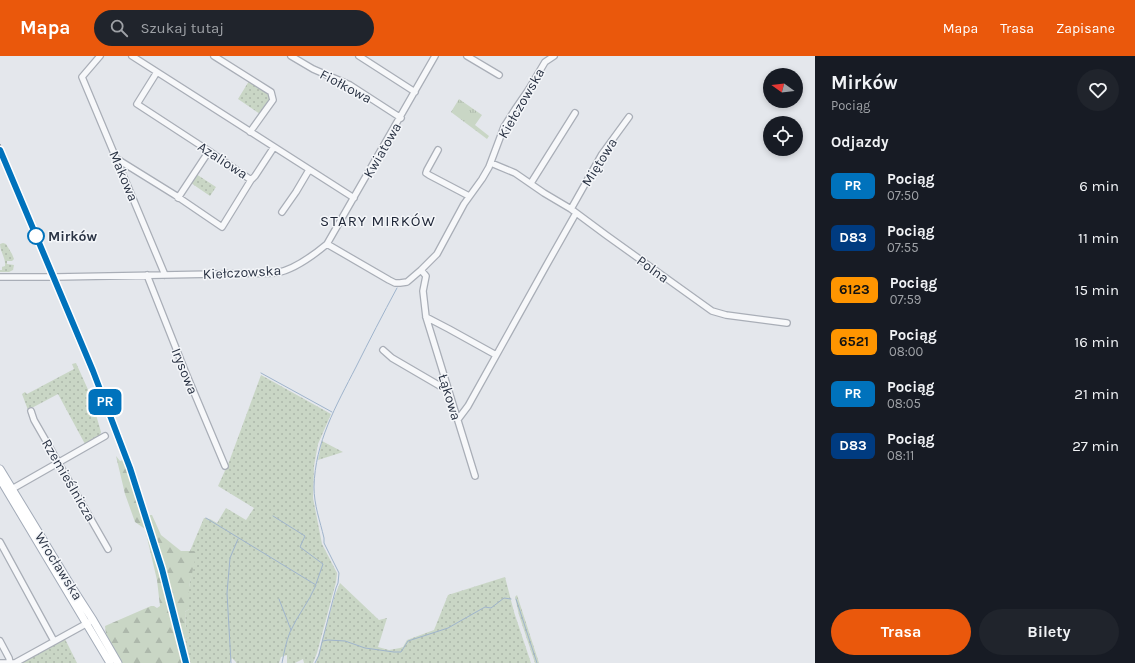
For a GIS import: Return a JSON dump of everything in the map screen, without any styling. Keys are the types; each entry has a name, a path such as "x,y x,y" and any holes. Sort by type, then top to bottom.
{"main road":[{"name":"Wrocławska","path":"0,469 73,589 110,663"},
{"name":"Wrocławska","path":"0,479 90,622 118,663"}],"street":[{"name":"Makowa","path":"100,56 82,77 165,275"},
{"path":"132,56 354,198"},
{"path":"214,56 271,92 273,100 250,132"},
{"name":"Fiołkowa","path":"292,56 313,68 350,85 401,118"},
{"path":"359,56 415,92"},
{"name":"Kwiatowa","path":"328,244 436,56"},
{"path":"467,56 499,75"},
{"name":"Kiełczowska","path":"0,277 283,272 294,267 328,244 386,279 400,284 407,282 434,258 440,250 469,196 482,179 504,127 535,80 545,59 554,56"},
{"name":"Azaliowa","path":"157,72 137,104 251,180 274,147"},
{"path":"531,183 575,113"},
{"name":"Miętowa","path":"571,209 602,154 629,117"},
{"path":"438,150 426,173 469,196"},
{"path":"178,198 209,151"},
{"path":"117,159 222,226 251,180"},
{"name":"Polna","path":"490,162 515,173 571,209 712,311 726,315 787,323"},
{"path":"282,212 309,170"},
{"path":"457,419 462,415 576,214"},
{"name":"Łąkowa","path":"421,270 426,276 423,291 426,318 475,476"},
{"name":"Irysowa","path":"147,275 225,466"},
{"path":"426,318 496,355"},
{"path":"383,350 392,358 440,386 447,386"},
{"name":"Rzemieślnicza","path":"31,411 34,420 108,549"},
{"path":"12,489 105,436"},
{"path":"0,542 54,641"},
{"path":"0,663 15,662 90,622"},
{"path":"0,641 10,663"}],"green space":[{"path":"249,81 268,92 272,99 260,114 238,99"},
{"path":"459,99 482,115 475,125 489,136 487,139 451,112"},
{"path":"196,174 216,187 210,196 191,183"},
{"path":"0,244 6,244 14,259 12,261 7,261 7,264 14,265 13,270 9,272 0,272 2,267 5,266 5,260"},
{"path":"76,363 90,394 101,432 98,438 96,437 85,444 58,394 28,410 22,394 25,392 27,394 74,369 72,364"},
{"path":"261,375 331,414 318,444 314,466 313,498 322,544 337,573 336,582 313,663 304,663 303,659 295,663 287,663 287,655 281,657 279,663 236,663 232,658 230,663 190,663 185,639 189,637 186,629 185,612 189,609 189,587 196,551 190,551 204,518 210,519 217,523 226,508 246,520 254,508 218,486 229,462"},
{"path":"322,441 343,452 318,460"},
{"path":"116,456 120,461 126,459 145,515 152,515 161,535 181,551 197,551 189,587 189,609 185,612 186,629 190,632 189,637 179,642 183,663 121,663 106,634 105,626 151,606 157,608 160,606 157,580 145,529 135,522 125,494"},
{"path":"505,577 514,612 531,663 316,663 335,595 340,583 379,620 387,618 378,647 389,650 403,647 407,640 434,630 448,595"},
{"path":"517,595 539,663 535,663 519,615 515,597"},
{"path":"65,639 77,663 22,663 23,662"}],"waterway":[{"path":"315,663 319,655 338,583 339,573 324,543 316,507 314,487 318,455 322,440 334,410 397,288"},
{"path":"261,373 332,412"},
{"path":"273,516 305,536 300,547 323,564 316,584"},
{"path":"206,518 316,585 290,632 282,663"},
{"path":"231,663 227,593 230,558 238,539"},
{"path":"323,641 345,641 365,648 401,652 408,641 448,628 485,607 491,608 504,598 511,599"},
{"path":"279,599 291,630"},
{"path":"516,599 537,663"}],"railway":[{"path":"0,144 95,370 125,448 158,548 189,663"}],"train":[{"name":"PR","path":"0,150 93,371 130,468 162,569 186,663"}],"place":[{"name":"Mirków","path":"36,236"}],"district":[{"name":"STARY MIRKÓW","path":"378,221"}]}
